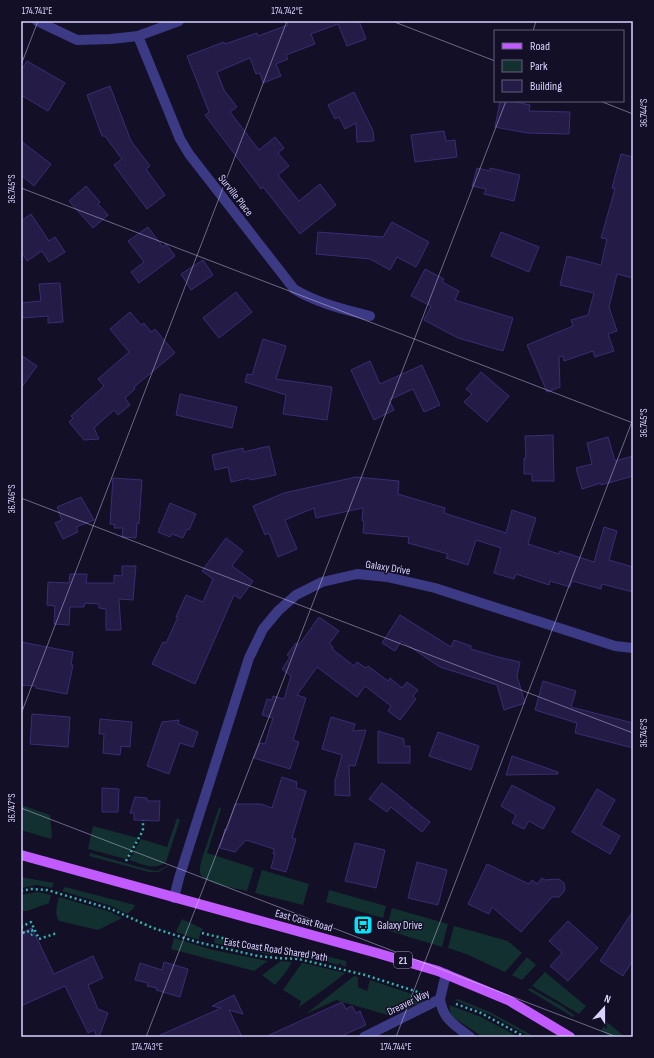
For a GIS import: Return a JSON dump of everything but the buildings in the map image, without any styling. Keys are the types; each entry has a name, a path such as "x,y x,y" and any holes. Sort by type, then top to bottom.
{"main road":[{"name":"East Coast Road","path":"21,855 174,898 377,952 446,974 510,1001 570,1037"}],"street":[{"path":"37,21 77,40 112,39 138,36 179,21"},
{"name":"Surville Place","path":"138,36 180,139 189,154 294,289 305,296 324,304 370,316"},
{"name":"Galaxy Drive","path":"174,898 249,658 263,629 278,611 296,595 322,582 357,574 387,577 435,588 615,646 633,648"},
{"name":"Dreaver Way","path":"364,1037 440,999 446,974"},
{"path":"440,999 445,1017 470,1037"}],"path":[{"path":"126,861 141,834 144,820"},
{"name":"East Coast Road Shared Path","path":"21,891 31,889 46,890 111,909 153,928 197,942 258,956 300,959 365,975 481,1013 525,1037"},
{"path":"31,935 33,934 32,930 24,933 21,927 31,922 39,939 57,933"},
{"path":"202,933 282,951"}],"green space":[{"path":"21,805 50,815 51,839 21,830"},
{"path":"219,807 221,809 207,853 254,868 247,891 216,884 205,878 200,873 201,862"},
{"path":"177,818 180,820 166,862 161,865 152,866 143,865 129,860 141,839 167,847"},
{"path":"93,826 138,838 126,859 88,849"},
{"path":"90,853 150,870 157,871 169,866 158,872 149,872 89,856"},
{"path":"262,870 309,884 303,905 255,893"},
{"path":"21,877 54,883 52,888 37,885 21,888"},
{"path":"65,887 135,905 127,914 111,906 62,891"},
{"path":"329,890 386,906 383,918 326,902"},
{"path":"37,892 51,895 49,903 27,911 21,911 21,895"},
{"path":"59,897 111,912 122,918 98,930 59,921 56,912"},
{"path":"392,908 448,924 442,947 386,930"},
{"path":"182,919 203,929 200,933 199,940 176,932"},
{"path":"454,926 508,941 522,953 505,972 466,954 448,948"},
{"path":"174,938 213,950 268,961 254,971 171,949"},
{"path":"215,938 275,951 272,955 214,943"},
{"path":"310,952 346,961 346,967 339,963 338,965 306,956"},
{"path":"527,957 536,965 522,980 512,975"},
{"path":"281,961 292,962 275,985 262,975"},
{"path":"302,963 345,973 299,1007 301,1001 283,990"},
{"path":"545,972 586,1006 579,1014 532,986"},
{"path":"354,976 358,977 358,987 367,991 370,980 424,998 423,1002 391,1016 336,1000 306,1014"},
{"path":"530,988 563,1007 575,1016 573,1017 528,990"},
{"path":"458,999 492,1013 535,1037 530,1037 491,1015 454,1000"},
{"path":"449,1005 481,1017 519,1037 483,1037 451,1016"},
{"path":"607,1022 625,1037 610,1037 601,1030"}],"place":[{"name":"Galaxy Drive","path":"363,925"}]}
